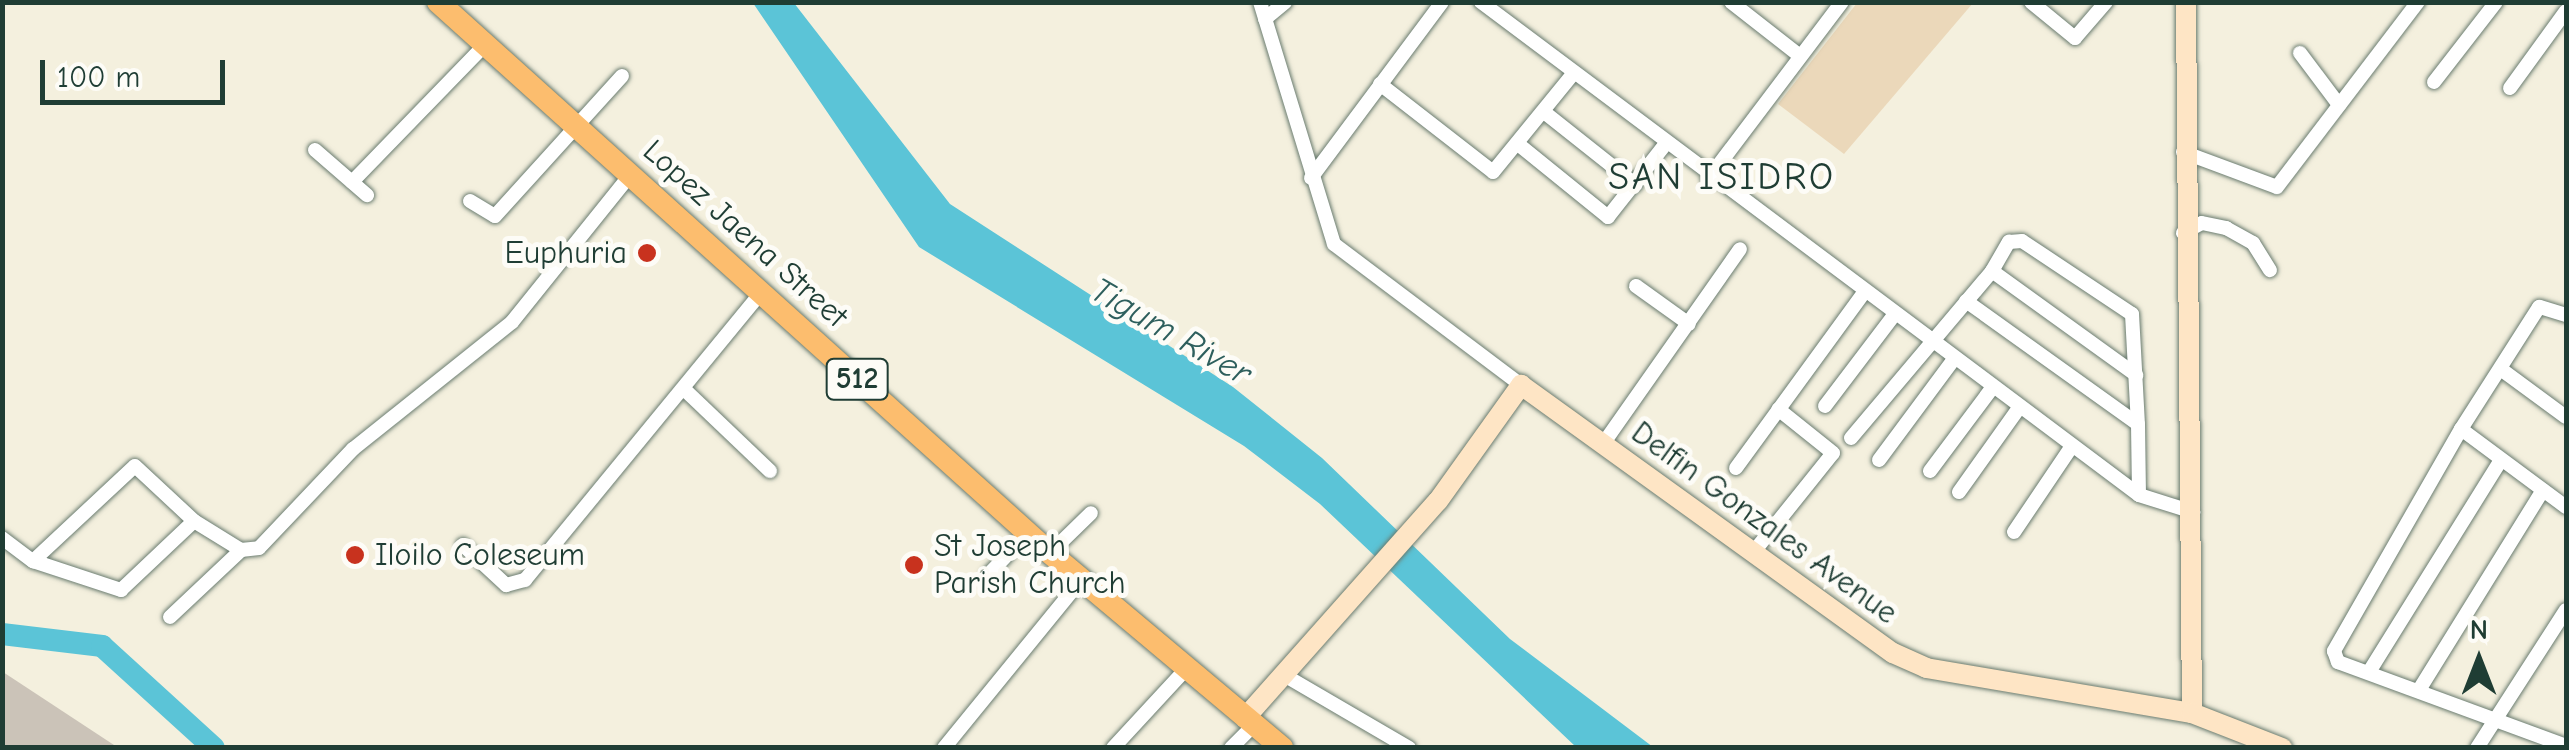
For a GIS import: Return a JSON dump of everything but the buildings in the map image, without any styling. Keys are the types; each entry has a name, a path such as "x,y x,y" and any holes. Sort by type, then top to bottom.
{"main road":[{"name":"Lopez Jaena Street","path":"438,2 1050,553 1282,748"}],"street":[{"name":"Delfin Gonzales Avenue","path":"1260,2 1334,244 1520,385 1752,554 1926,668 2192,713 2282,748"},
{"path":"1266,19 1285,2"},
{"path":"1311,178 1442,2"},
{"path":"1481,2 1663,147 2139,495 2193,512"},
{"path":"1731,2 1800,56"},
{"path":"1708,178 1842,2"},
{"path":"2031,2 2075,38 2105,3"},
{"path":"2186,2 2181,151 2193,512 2192,713"},
{"path":"2181,151 2276,187 2418,2"},
{"path":"2434,82 2496,2"},
{"path":"2510,88 2566,11"},
{"path":"352,182 484,46"},
{"path":"2300,54 2340,104"},
{"path":"1380,84 1492,172 1572,75"},
{"path":"470,201 495,216 622,76"},
{"path":"1544,112 1636,185"},
{"path":"1518,144 1608,217 1663,147"},
{"path":"315,150 367,196"},
{"path":"170,617 241,550 259,548 352,449 512,322 631,174"},
{"path":"2182,233 2202,223 2226,228 2253,243 2270,270"},
{"path":"1852,438 1992,271 2009,242 2022,240 2132,314 2139,495"},
{"path":"1603,444 1740,249"},
{"path":"1992,271 2136,375"},
{"path":"1636,286 1689,324"},
{"path":"1736,468 1865,291"},
{"path":"462,545 506,585 524,580 686,391 761,293"},
{"path":"1966,302 2138,424"},
{"path":"2566,316 2540,307 2336,636 2338,662 2566,746"},
{"path":"1825,406 1894,315"},
{"path":"1879,460 1954,359"},
{"path":"2502,370 2566,417"},
{"path":"1231,748 1284,675 1438,501 1520,385"},
{"path":"1930,471 1992,388"},
{"path":"686,391 770,471"},
{"path":"1959,492 2019,408"},
{"path":"1752,554 1831,463 1826,444 1778,409"},
{"path":"2462,429 2566,507"},
{"path":"2014,532 2072,446"},
{"path":"2368,672 2501,460"},
{"path":"33,561 134,466 194,521 241,550"},
{"path":"2419,690 2543,490"},
{"path":"1050,553 1091,514"},
{"path":"3,539 33,561 122,590 194,521"},
{"path":"988,574 1028,532"},
{"path":"944,748 1081,580"},
{"path":"2477,748 2566,610"},
{"path":"1114,748 1186,669"},
{"path":"1284,675 1409,748"}],"shaded area":[{"path":"1857,3 1973,3 1844,154 1778,104"},
{"path":"3,672 114,745 3,747"}],"water":[{"path":"753,3 794,3 950,204 1233,387 1322,458 1510,639 1653,747 1576,747 1320,504 1244,446 919,247"}],"waterway":[{"path":"2,634 102,646 214,748"}],"place":[{"name":"Euphuria","path":"647,253"},
{"name":"Iloilo Coleseum","path":"355,555"},
{"name":"St Joseph Parish Church","path":"914,565"}],"district":[{"name":"SAN ISIDRO","path":"1722,178"}],"water label":[{"name":"Tigum River","path":"1171,332"}]}
